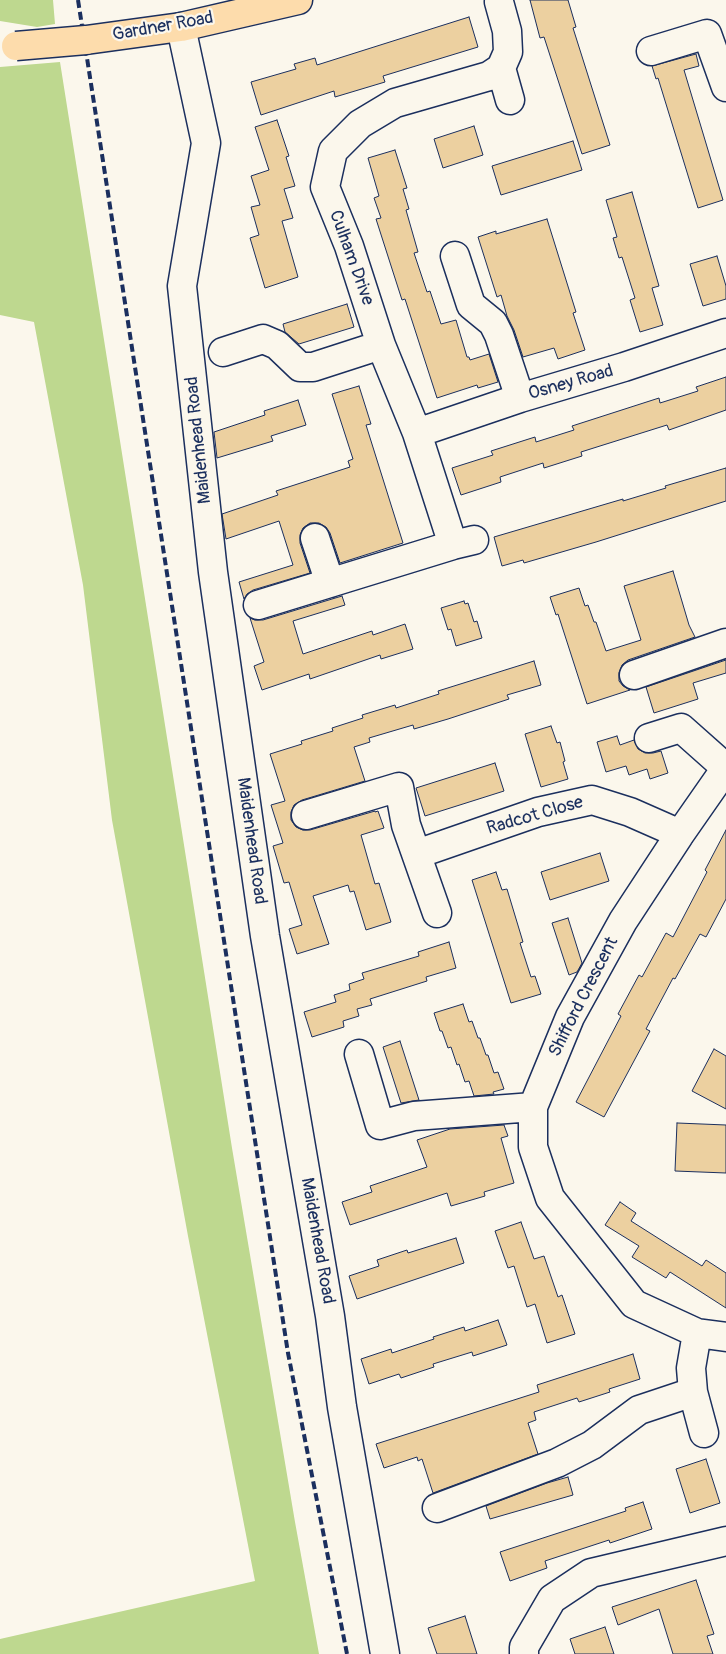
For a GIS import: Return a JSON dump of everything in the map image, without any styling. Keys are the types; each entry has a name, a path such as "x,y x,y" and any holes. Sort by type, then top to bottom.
{"main road":[{"name":"Gardner Road","path":"8,46 86,40 181,27 291,1"}],"street":[{"path":"499,2 507,31 508,52 501,68 510,100"},
{"name":"Maidenhead Road","path":"181,27 206,143 182,286 213,572 264,936 330,1316 342,1407 385,1654"},
{"path":"651,51 716,30 726,87"},
{"name":"Culham Drive","path":"330,583 464,542 417,433 382,345 349,246 325,187 333,151 360,124 395,103 489,76 501,68"},
{"path":"455,256 471,305 493,323 499,335 520,398"},
{"name":"Osney Road","path":"417,433 520,398 624,367 726,333"},
{"path":"224,352 263,339 277,345 300,367 313,367 382,345"},
{"path":"258,605 330,583 315,538"},
{"path":"634,675 726,643"},
{"path":"649,738 682,728 726,768"},
{"name":"Shifford Crescent","path":"726,768 623,921 570,1016 533,1107 533,1147 550,1198 634,1304 697,1333 726,1337"},
{"path":"306,815 399,787 406,824 437,913"},
{"name":"Radcot Close","path":"417,854 538,812 592,800 630,812 680,834"},
{"path":"359,1054 380,1125 414,1116 533,1107"},
{"path":"697,1333 691,1368 693,1392 704,1433"},
{"path":"437,1508 556,1463 592,1445 639,1410 693,1392"},
{"path":"524,1654 524,1646 552,1599 591,1573 726,1541"}],"green space":[{"path":"0,0 53,0 55,24 37,27 0,21"},
{"path":"60,62 232,1148 319,1654 0,1654 0,1639 255,1581 188,1236 112,820 83,585 34,322 0,315 0,67"}],"building":[{"path":"530,0 568,0 576,27 573,28 610,145 582,154 544,37 540,38"},
{"path":"469,17 478,47 383,76 385,82 335,97 334,91 261,115 251,82 296,69 294,64 315,58 317,65"},
{"path":"696,54 699,66 684,70 723,200 698,208 658,78 656,79 652,66"},
{"path":"277,120 289,156 286,157 295,186 284,189 293,218 282,221 298,277 265,288 250,238 259,235 251,207 260,205 251,176 269,170 255,127"},
{"path":"474,126 483,155 443,168 434,139"},
{"path":"573,141 582,170 501,195 492,166"},
{"path":"395,150 407,188 403,189 409,209 406,210 418,252 414,253 427,292 430,291 441,324 456,320 467,357 470,360 489,354 498,382 478,388 477,385 437,398 405,299 402,300 376,219 381,218 374,198 379,196 368,158"},
{"path":"632,192 659,286 652,288 663,325 640,332 630,300 635,298 622,257 619,258 613,238 617,237 606,200"},
{"path":"547,219 576,312 573,313 585,350 558,359 554,348 523,357 501,295 497,297 478,237 496,231 496,234"},
{"path":"717,256 726,286 726,299 703,306 690,264"},
{"path":"347,304 354,327 299,344 285,332 283,324"},
{"path":"726,377 726,410 669,430 667,425 581,452 582,456 544,468 543,463 500,477 501,482 461,495 452,468 493,455 491,451 535,437 536,442 574,430 572,426 659,398 660,403 698,391 696,387"},
{"path":"359,386 371,424 366,425 403,543 340,563 330,533 326,527 319,523 310,523 303,528 300,535 300,543 310,573 253,590 244,599 239,582 293,565 279,521 226,539 222,514 278,495 276,491 350,467 348,461 353,459 332,394"},
{"path":"298,400 306,425 271,436 273,441 217,458 214,432 265,415 264,411"},
{"path":"726,468 726,501 524,563 523,560 502,566 494,537 623,499 623,501"},
{"path":"673,571 689,625 695,637 628,660 622,665 619,681 630,690 587,704 558,614 556,615 550,597 579,588 585,606 588,605 594,622 596,622 606,651 641,640 624,586"},
{"path":"342,596 345,605 293,621 303,654 372,631 373,635 405,624 413,649 381,659 380,655 310,679 309,674 262,690 254,666 264,662 250,618 263,620"},
{"path":"464,601 465,604 468,603 474,622 477,621 482,638 456,646 451,629 448,630 441,608"},
{"path":"726,660 726,673 693,683 698,699 654,713 646,687"},
{"path":"534,661 541,685 507,695 509,699 448,719 414,729 413,725 369,738 370,742 354,747 365,781 302,800 294,805 291,812 291,820 296,827 303,830 310,830 378,811 384,828 361,835 375,884 379,883 391,922 366,930 354,891 350,892 348,885 313,896 329,944 297,954 289,929 302,925 289,882 284,883 273,846 283,843 271,805 285,801 270,754 302,744 301,741 333,731 332,728 363,718 362,715 395,705 396,708 439,694 438,691"},
{"path":"551,726 557,743 560,742 568,779 541,787 525,734"},
{"path":"617,736 620,745 634,740 638,749 645,753 661,751 668,773 650,779 647,769 629,775 626,766 606,772 597,742"},
{"path":"495,763 504,791 425,816 416,788"},
{"path":"726,830 726,899 706,937 700,934 675,979 673,978 646,1029 650,1031 604,1117 576,1102 621,1016 618,1014 639,975 642,977 666,933 673,937 707,872 705,870"},
{"path":"600,853 609,881 550,900 541,872"},
{"path":"496,872 502,890 507,889 523,942 520,943 531,977 535,976 541,994 511,1003 472,880"},
{"path":"568,918 582,963 577,972 569,975 552,923"},
{"path":"449,942 456,968 426,977 427,981 370,999 372,1005 357,1009 359,1016 343,1021 344,1027 312,1037 304,1012 336,1002 334,995 350,990 349,984 364,979 362,973 419,956 418,952"},
{"path":"463,1004 469,1022 472,1021 494,1073 498,1072 504,1089 493,1092 494,1094 474,1096 469,1081 465,1082 451,1047 448,1048 442,1031 440,1031 434,1013"},
{"path":"400,1041 419,1100 401,1103 383,1047"},
{"path":"714,1049 726,1056 726,1109 692,1091"},
{"path":"677,1123 726,1125 726,1173 675,1171"},
{"path":"504,1125 508,1136 501,1138 514,1183 484,1192 485,1196 451,1206 447,1193 350,1225 342,1202 372,1192 370,1186 427,1167 417,1140 450,1129"},
{"path":"620,1202 636,1213 631,1221 702,1266 706,1260 726,1273 726,1308 670,1272 666,1278 632,1257 639,1246 605,1225"},
{"path":"521,1222 534,1259 544,1256 558,1297 562,1295 575,1334 547,1343 535,1304 527,1307 514,1266 508,1268 495,1231"},
{"path":"456,1238 464,1263 357,1299 349,1276 379,1266 377,1260 407,1250 408,1253"},
{"path":"498,1320 507,1345 473,1356 472,1352 433,1364 434,1367 401,1378 399,1374 369,1384 361,1359 391,1349 392,1353 464,1327 465,1331"},
{"path":"633,1354 640,1379 609,1389 610,1392 579,1402 577,1398 534,1412 536,1420 528,1423 538,1454 433,1493 422,1459 418,1461 417,1457 384,1468 376,1444 539,1392 537,1385"},
{"path":"706,1459 720,1503 690,1513 676,1469"},
{"path":"568,1477 573,1495 490,1519 486,1506"},
{"path":"643,1502 652,1529 610,1543 609,1540 545,1561 547,1568 510,1581 500,1552 626,1511 625,1508"},
{"path":"696,1580 714,1634 707,1636 713,1654 673,1654 659,1609 618,1625 612,1607"},
{"path":"465,1616 477,1654 437,1654 428,1628"},
{"path":"605,1627 614,1654 575,1654 570,1639"}],"railway":[{"path":"78,0 288,1353 347,1654"}]}
